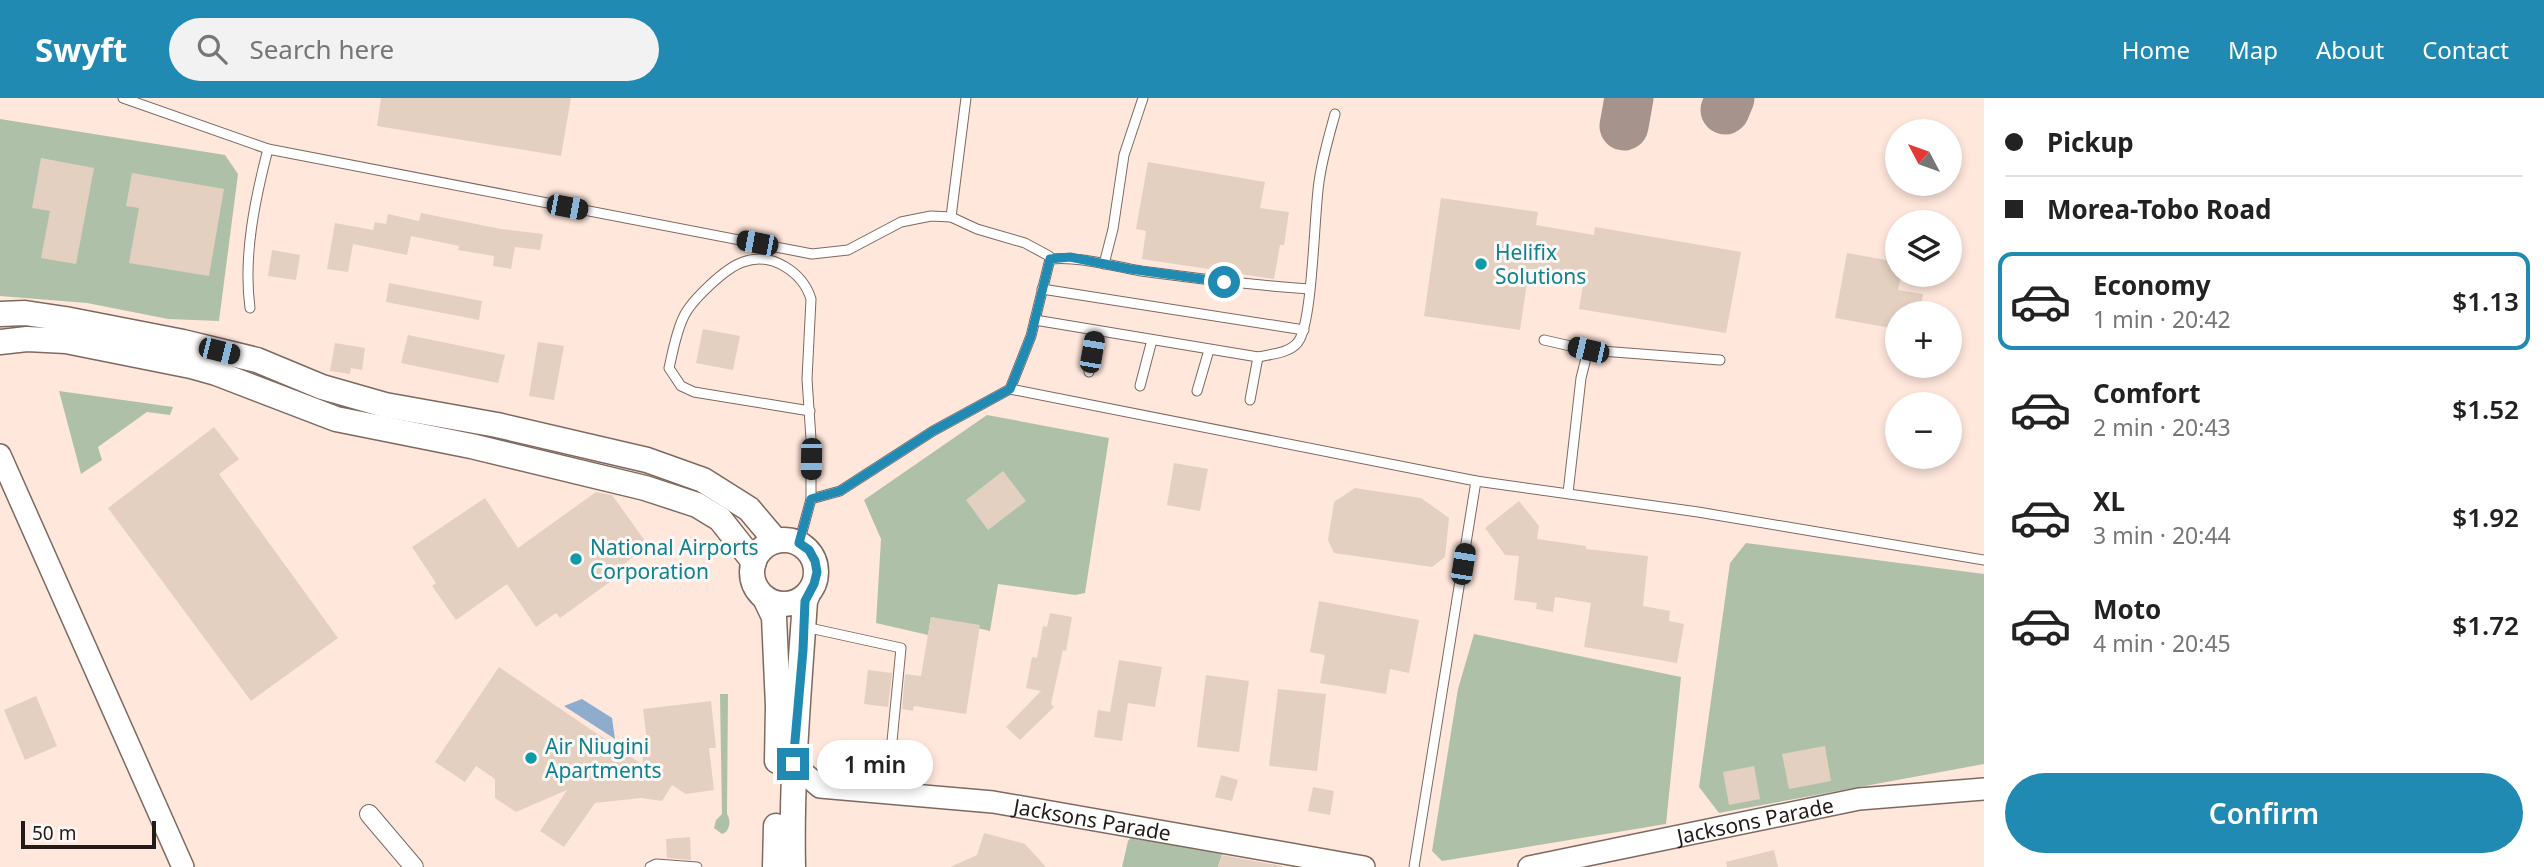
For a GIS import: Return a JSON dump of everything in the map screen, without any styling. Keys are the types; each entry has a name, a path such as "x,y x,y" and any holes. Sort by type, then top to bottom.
{"main road":[{"path":"0,314 25,313 65,319 195,345 257,360 322,387 385,405 497,425 647,460 703,480 749,509 787,542 809,550 815,561 817,572 814,584 798,601 775,603 765,598"},
{"path":"0,342 27,339 66,341 191,366 336,419 471,446 645,488 696,505 720,519 754,562"},
{"path":"775,867 778,706 774,617 752,575 754,562 762,549 787,542"},
{"path":"793,867 793,764 807,594"}],"street":[{"path":"0,454 183,867"},
{"path":"793,764 820,787 793,812"},
{"name":"Jacksons Parade","path":"820,787 1004,804 1364,867"},
{"name":"Jacksons Parade","path":"1529,867 1859,799 1984,789"},
{"path":"369,814 414,867"}],"lane":[{"path":"124,98 268,149 811,254 848,250 901,222 931,216 951,218 977,229 1026,243 1044,252 1050,259"},
{"path":"951,218 966,98"},
{"path":"1104,264 1113,229 1124,155 1143,98"},
{"path":"1035,320 1258,357 1281,352 1297,344 1304,330 1319,182 1335,114"},
{"path":"250,308 247,284 250,242 268,149"},
{"path":"1050,259 1070,257 1250,285 1309,289"},
{"path":"1010,389 1035,320 1050,259"},
{"path":"787,542 811,499 810,411 807,379 811,299 808,288 799,277 775,262 743,262 715,280 685,315 669,368 681,386 694,392 810,411"},
{"path":"1042,289 1304,330"},
{"path":"1089,372 1096,332"},
{"path":"1140,386 1152,340"},
{"path":"1544,340 1588,350 1720,360"},
{"path":"1197,391 1209,350"},
{"path":"1568,493 1581,378 1588,350"},
{"path":"1250,400 1258,357"},
{"path":"811,499 840,491 933,431 1010,389 1476,481 1698,512 1984,560"},
{"path":"1414,867 1476,481"},
{"path":"803,627 901,648 887,793"},
{"path":"650,867 656,864 697,867"}],"green space":[{"path":"0,119 225,155 238,174 219,321 168,319 87,303 0,296"},
{"path":"59,391 173,407 170,415 147,412 98,447 102,460 81,474"},
{"path":"987,415 1109,438 1085,593 1075,595 998,584 990,631 931,617 928,635 876,623 881,539 864,500"},
{"path":"1746,543 1984,574 1984,764 1719,813 1699,787 1730,563"},
{"path":"1474,634 1681,677 1666,824 1442,861 1432,851 1458,689"},
{"path":"720,694 728,694 727,814 730,823 722,834 714,828 716,820 722,814"},
{"path":"1132,836 1222,854 1218,867 1122,867 1128,841"}],"water":[{"path":"582,699 612,718 615,739 564,706"}],"building":[{"path":"381,98 571,98 561,156 377,126"},
{"path":"41,158 94,168 76,264 41,258 50,211 32,208"},
{"path":"1148,162 1265,182 1260,208 1289,212 1284,245 1280,245 1274,279 1142,259 1146,231 1136,229"},
{"path":"132,173 224,189 209,276 129,263 139,208 126,206"},
{"path":"1441,198 1538,212 1536,225 1594,235 1595,227 1741,252 1726,333 1579,309 1584,279 1529,269 1520,330 1424,316"},
{"path":"421,213 501,229 543,234 540,250 515,247 511,269 493,266 494,256 458,250 459,246 411,236 407,255 353,244 348,272 327,269 335,223 373,230 375,222 386,224 388,214 419,221"},
{"path":"272,250 300,255 296,280 268,276"},
{"path":"1847,253 1885,260 1885,287 1899,287 1898,290 1923,294 1922,301 1885,301 1885,327 1835,318"},
{"path":"389,283 482,301 479,320 386,302"},
{"path":"703,329 740,336 733,370 696,363"},
{"path":"408,335 505,355 498,383 401,363"},
{"path":"538,342 564,346 554,400 529,396"},
{"path":"335,343 365,348 362,370 351,368 350,374 330,371"},
{"path":"214,427 239,459 219,474 338,638 251,701 108,508"},
{"path":"1174,463 1208,469 1200,511 1167,505"},
{"path":"1003,471 1026,501 988,530 966,500"},
{"path":"1355,488 1421,498 1449,518 1445,557 1432,567 1334,553 1328,540 1334,502"},
{"path":"596,492 612,495 648,545 618,569 621,574 560,618 556,613 536,627 507,584 456,620 432,586 436,583 412,547 485,498 518,548"},
{"path":"1519,501 1539,526 1537,539 1586,546 1586,549 1648,556 1643,606 1670,611 1669,621 1684,624 1677,663 1584,647 1591,603 1555,597 1553,612 1536,609 1537,603 1514,600 1519,556 1505,555 1485,528"},
{"path":"1319,601 1419,620 1409,673 1390,669 1386,694 1320,683 1325,655 1310,652"},
{"path":"1050,613 1072,617 1066,651 1063,650 1051,704 1054,707 1020,740 1006,727 1041,691 1026,688 1032,657 1037,658 1043,626 1047,627"},
{"path":"931,617 980,625 966,714 914,706 913,711 902,709 905,674 921,676"},
{"path":"1119,660 1162,667 1155,707 1128,703 1122,741 1094,737 1098,710 1110,712"},
{"name":"Air Niugini Apartments","path":"499,667 643,765 642,749 648,748 643,709 711,701 716,748 709,748 714,790 686,794 672,785 662,801 641,798 595,803 564,847 540,831 567,790 516,812 495,798 495,779 476,766 465,782 435,762"},
{"path":"868,670 892,673 888,707 864,704"},
{"path":"1206,675 1249,681 1239,752 1197,747"},
{"path":"1278,689 1326,694 1317,771 1269,766"},
{"path":"36,696 57,746 25,760 4,710"},
{"path":"1825,746 1831,781 1789,789 1782,754"},
{"path":"1754,766 1760,799 1729,805 1723,772"},
{"path":"1221,775 1238,780 1232,801 1215,797"},
{"path":"1313,787 1334,791 1330,815 1308,811"},
{"path":"984,833 1025,844 1046,867 950,867 977,855"},
{"path":"690,837 691,860 667,858 666,839"},
{"path":"1774,850 1778,867 1727,867 1726,862"},
{"path":"1222,855 1282,866 1282,867 1218,867"}],"taxiway":[{"path":"1624,126 1629,98"},
{"path":"1725,110 1730,98"}],"place":[{"name":"Helifix Solutions","path":"1481,264"},
{"name":"National Airports Corporation","path":"576,559"},
{"name":"Air Niugini Apartments","path":"531,758"}],"route":[{"path":"793,764 805,601 817,572 809,550 799,543 811,499 840,491 933,431 1010,389 1031,336 1050,259 1070,257 1092,263 1224,282"}]}
